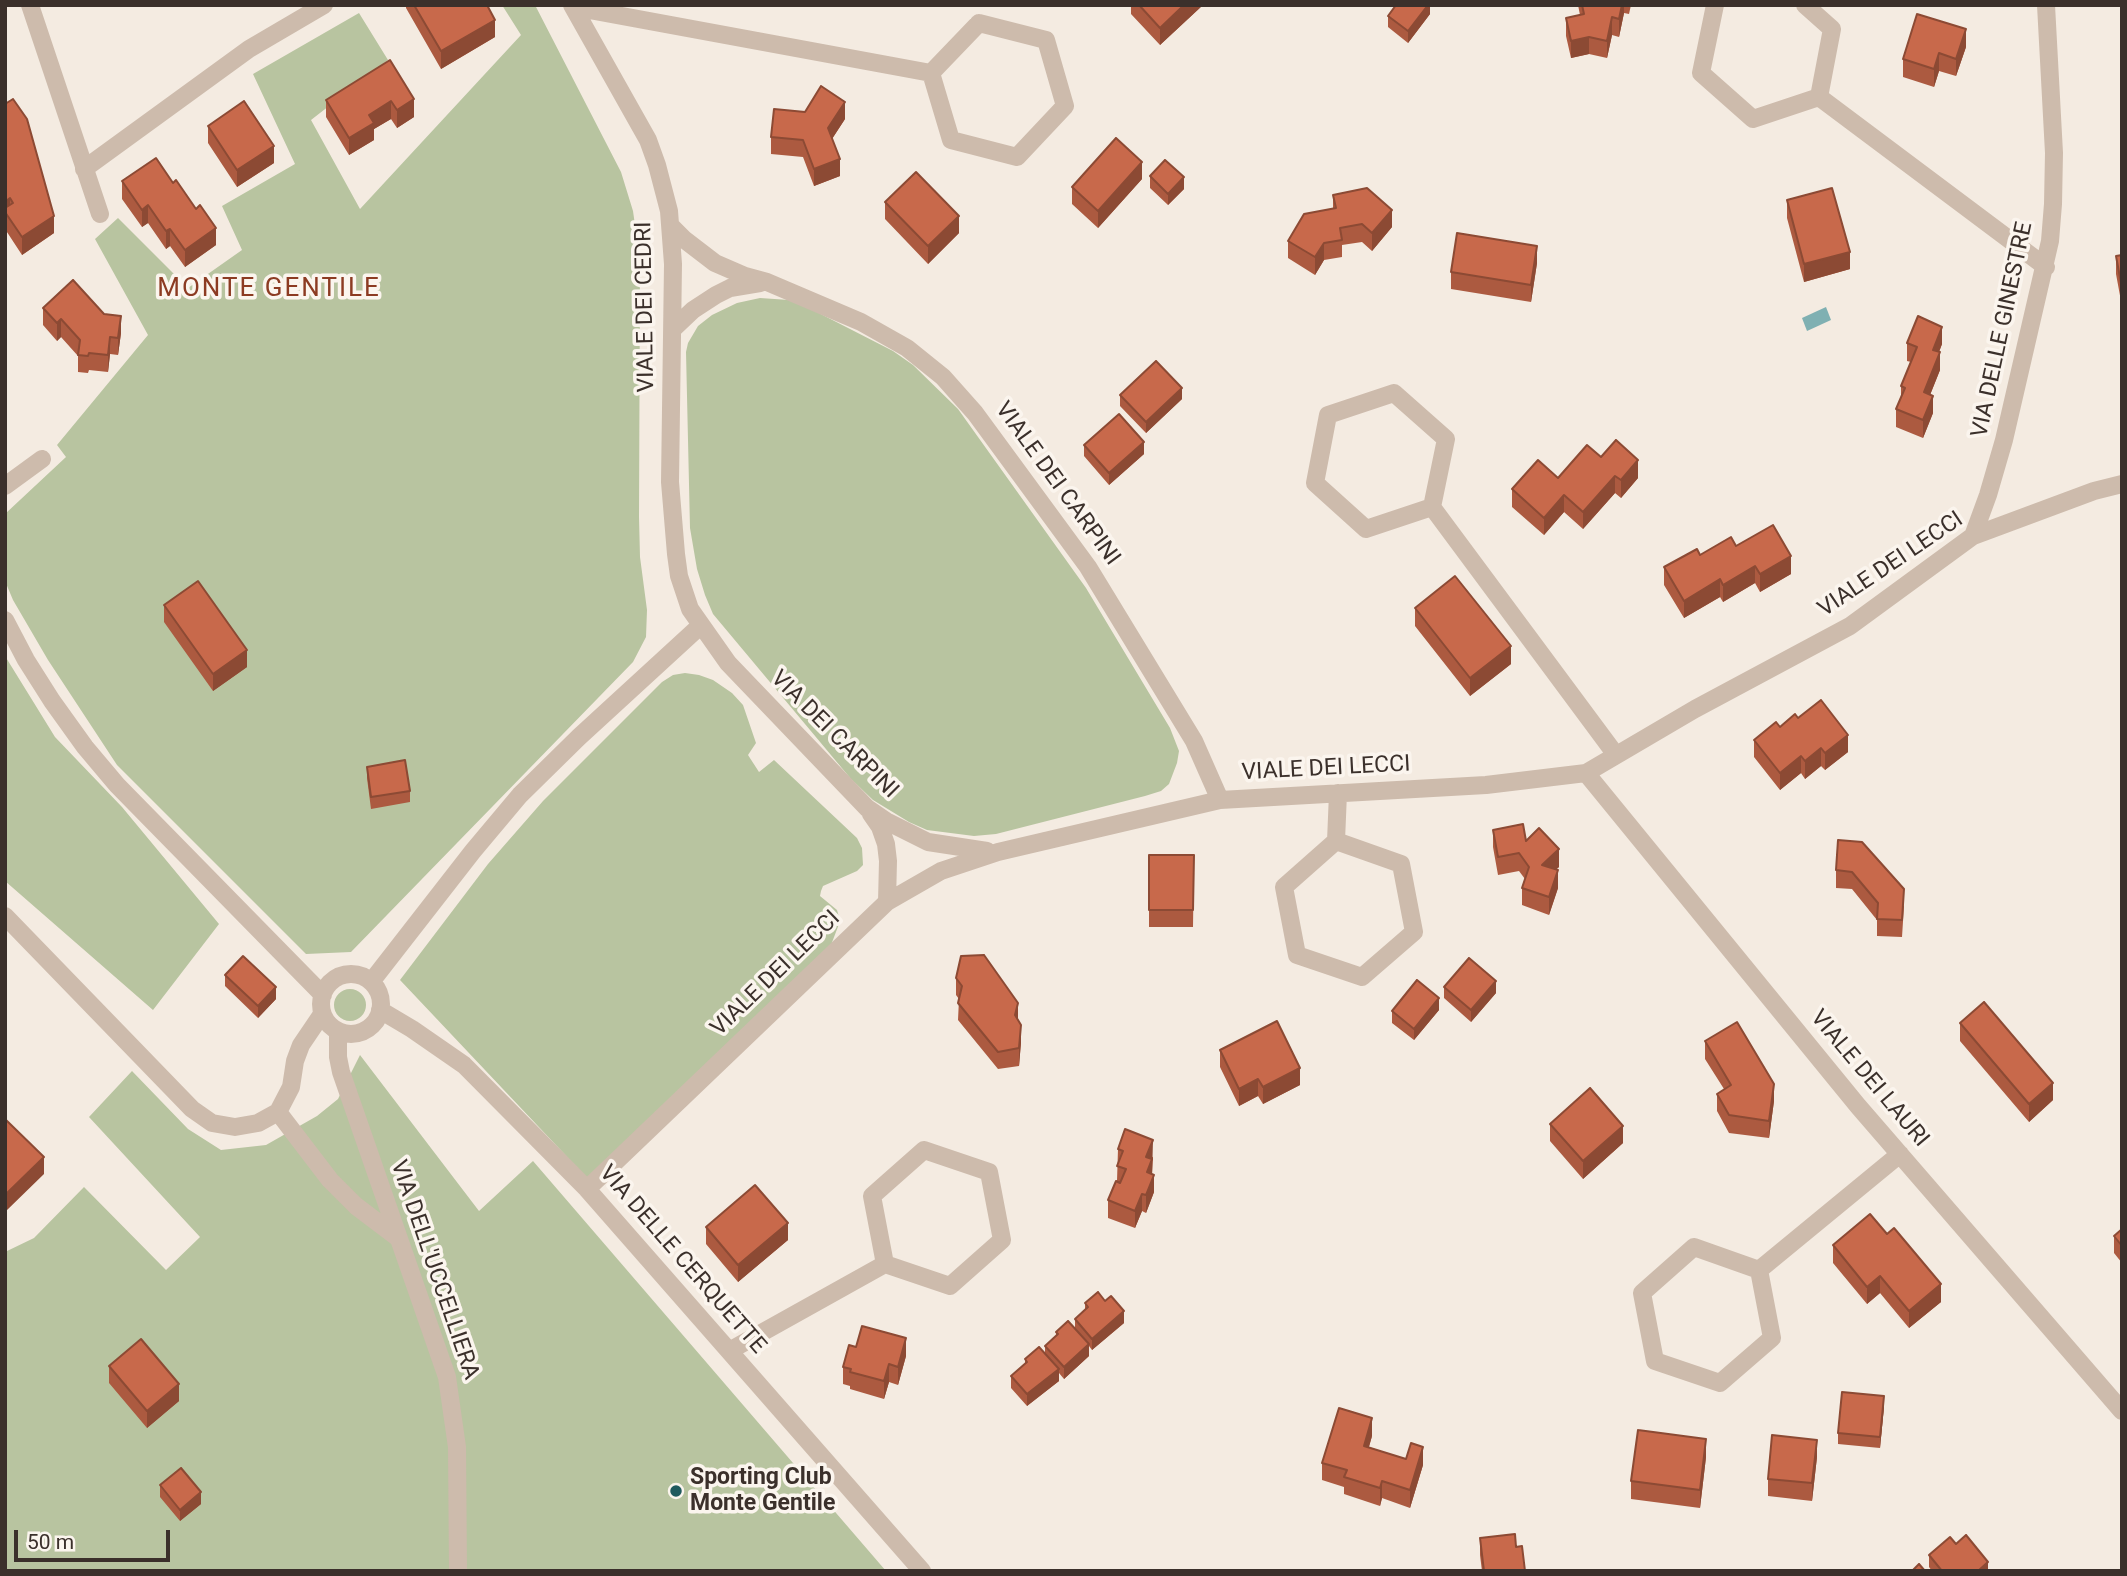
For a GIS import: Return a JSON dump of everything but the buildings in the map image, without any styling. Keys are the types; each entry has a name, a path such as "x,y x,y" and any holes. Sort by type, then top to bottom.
{"street":[{"path":"30,5 100,214"},
{"path":"84,169 249,49 324,5"},
{"path":"1715,5 1701,73 1753,119 1819,97"},
{"path":"1805,5 1832,29 1819,97"},
{"name":"VIA DELLE GINESTRE","path":"1973,536 2000,456 2046,267 2053,220 2053,108 2046,5"},
{"path":"573,6 931,74"},
{"name":"VIALE DEI CEDRI","path":"573,6 648,141 662,180 672,227 674,328 670,468 673,519 679,576 690,609 700,626"},
{"path":"979,23 1046,40 1065,107 1017,157 951,140 931,74 979,23"},
{"path":"1819,97 2046,267"},
{"name":"VIALE DEI CARPINI","path":"672,227 715,263 767,282 886,335 924,360 943,377 967,403 1088,567 1195,741 1220,800"},
{"path":"674,328 693,310 730,288 767,282"},
{"path":"1432,507 1366,529 1315,483 1328,415 1394,393 1446,439 1432,507 1616,755"},
{"path":"5,486 42,459"},
{"name":"VIALE DEI LECCI","path":"587,1189 887,902 941,872 998,852 1220,800 1486,785 1586,773 1695,709 1850,626 1973,536 2094,491 2122,484"},
{"path":"5,620 52,701 117,785 323,995"},
{"path":"371,982 473,850 520,795 700,626"},
{"name":"VIA DEI CARPINI","path":"700,626 728,663 867,808 886,821 928,842 974,851 998,852"},
{"name":"VIALE DEI LAURI","path":"1586,773 1900,1154 2122,1410"},
{"path":"1336,841 1401,864 1414,932 1362,977 1297,955 1284,887 1336,841 1338,793"},
{"path":"867,808 880,827 886,844 887,902"},
{"path":"5,916 199,1114 212,1122 235,1127 258,1123 278,1112 291,1087 297,1053 322,1014 323,995 334,979 353,974 371,982 381,1000 380,1010 372,1026 364,1031 346,1034 338,1032 322,1014"},
{"name":"VIA DELLE CERQUETTE","path":"380,1010 412,1028 464,1065 587,1189 922,1571"},
{"name":"VIA DELL'UCCELLIERA","path":"338,1032 337,1047 341,1072 449,1387 457,1447 458,1571"},
{"path":"278,1112 330,1180 356,1206 397,1237"},
{"path":"729,1351 885,1264 950,1286 1002,1240 989,1172 924,1150 882,1186 872,1196 885,1264"},
{"path":"1759,1270 1900,1154"},
{"path":"1693,1247 1759,1270 1772,1338 1720,1383 1655,1361 1642,1293 1693,1247"}],"green space":[{"path":"502,5 535,5 621,172 633,211 640,260 639,517 640,557 647,610 646,637 633,662 351,952 306,954 117,765 48,660 13,600 5,581 5,514 66,457 57,445 148,335 95,239 118,218 188,288 242,250 222,206 295,164 253,74 359,13 388,60 311,120 360,209 521,35"},
{"path":"760,298 789,300 893,351 913,365 958,409 1086,588 1170,728 1179,751 1169,784 1161,791 996,834 974,836 927,830 873,800 851,779 713,614 697,569 690,528 686,352 698,326 712,315 737,303"},
{"path":"5,656 55,737 122,807 219,924 153,1010 5,881"},
{"path":"685,673 713,680 732,693 743,705 756,743 748,755 759,772 774,760 857,838 862,848 863,865 857,871 823,886 820,896 837,910 839,917 831,945 587,1178 400,980 488,864 543,801 662,682 673,675"},
{"path":"350,989 362,993 366,1005 362,1017 350,1021 338,1017 334,1005 338,993"},
{"path":"360,1055 479,1211 533,1161 886,1571 5,1571 5,1252 34,1238 84,1187 166,1270 200,1237 89,1117 132,1071 188,1129 221,1150 266,1145 317,1116 338,1099"}],"water":[{"path":"1826,307 1831,320 1807,331 1802,318"}],"place":[{"name":"Sporting Club Monte Gentile","path":"676,1491"}],"district":[{"name":"MONTE GENTILE","path":"269,289"}]}
